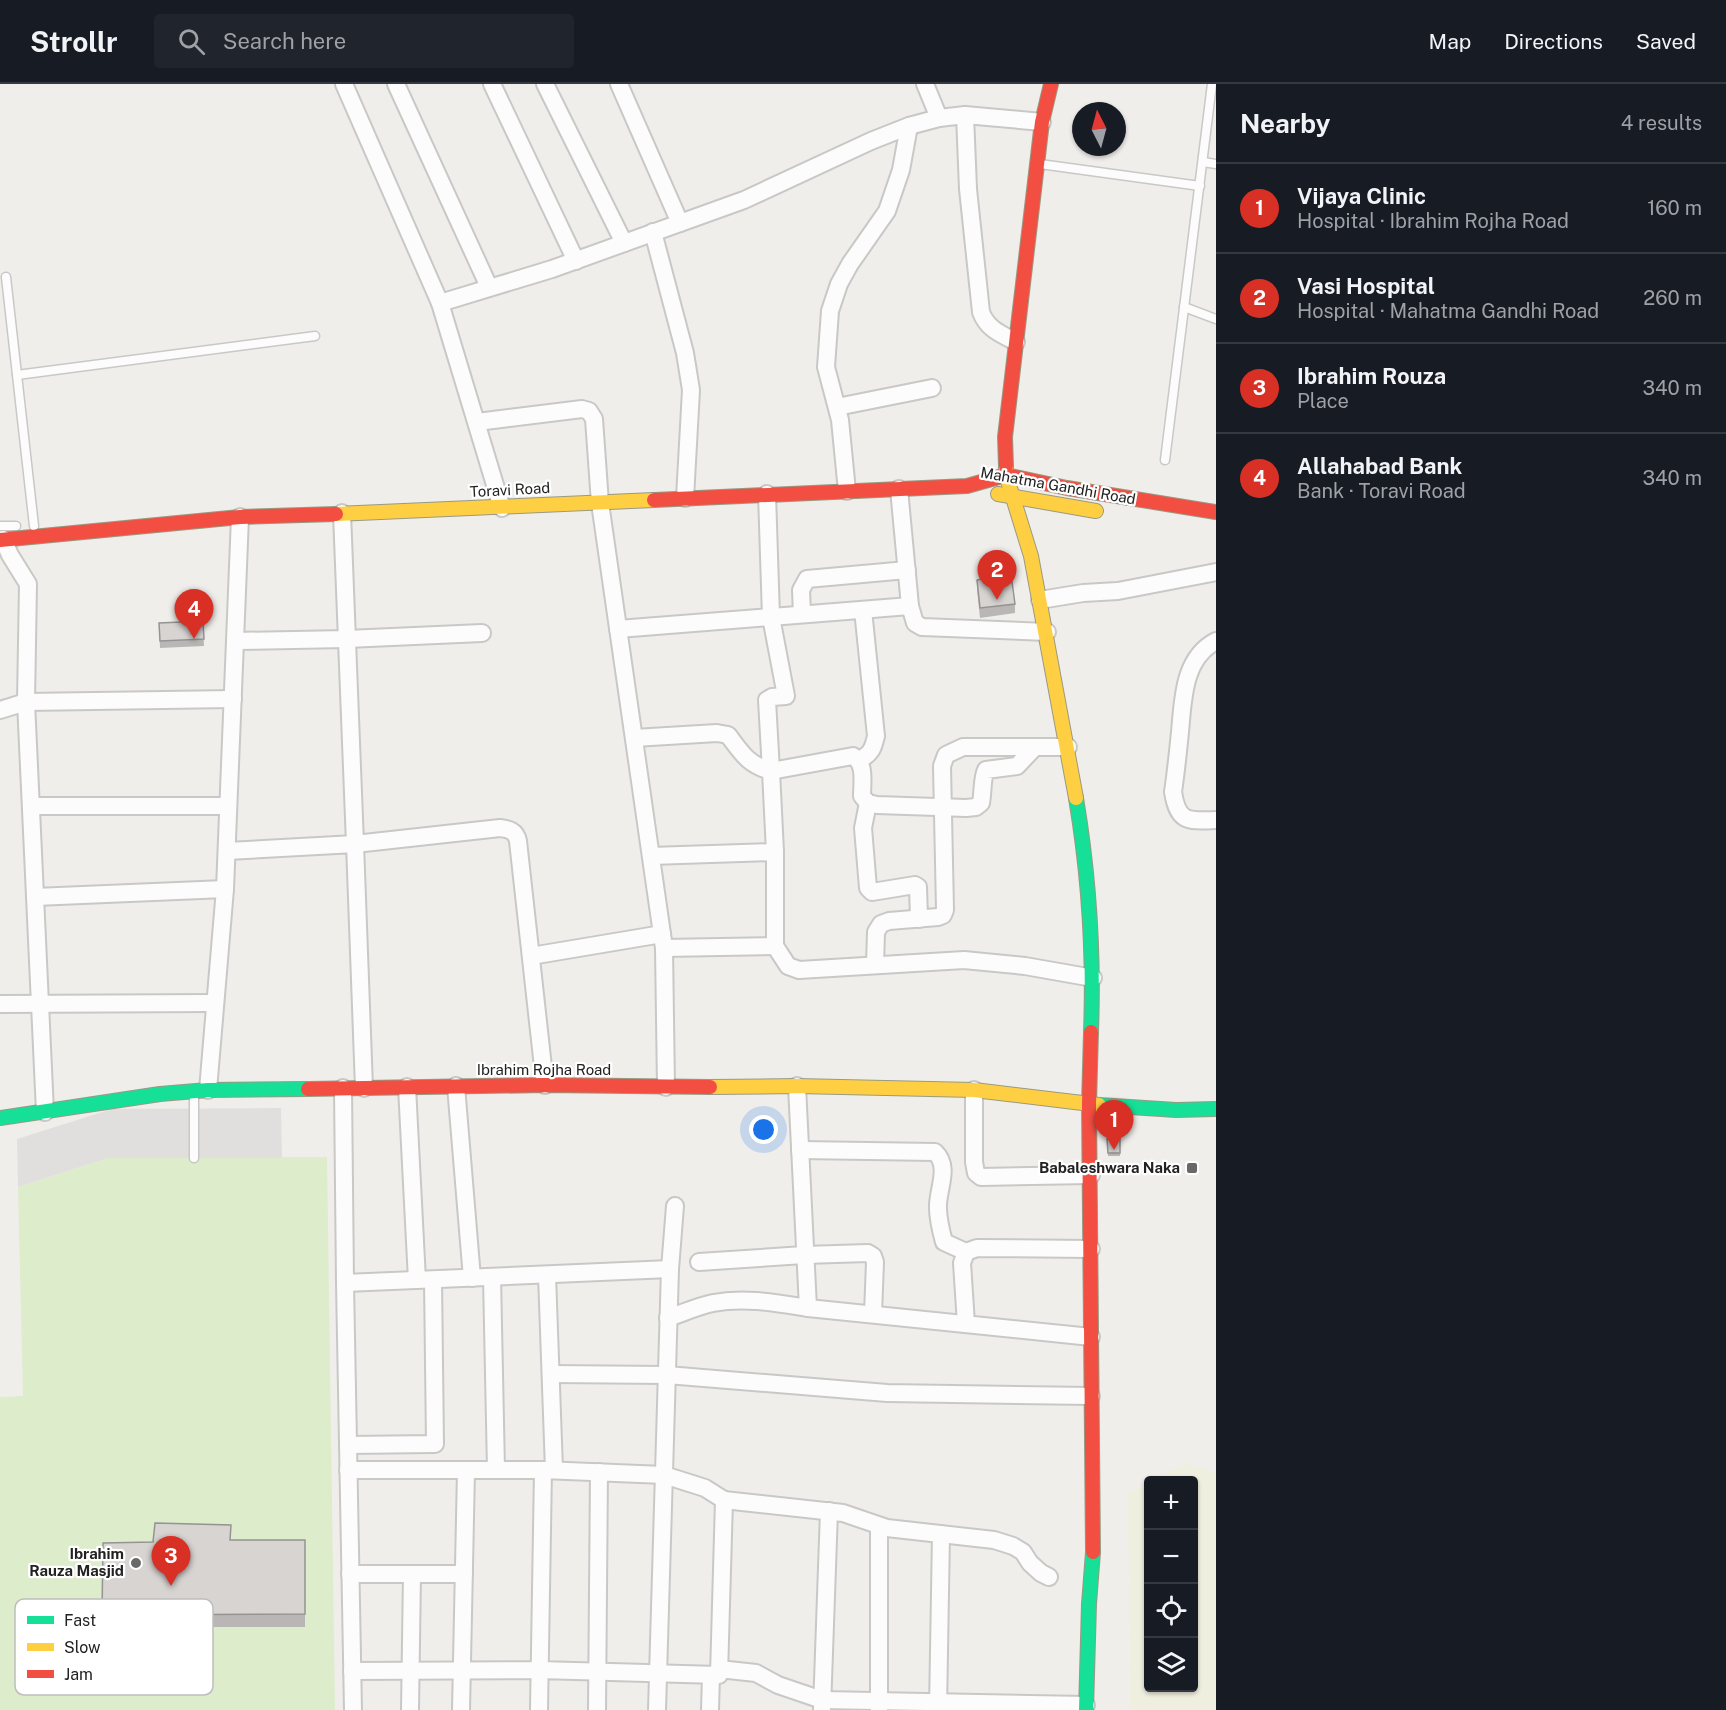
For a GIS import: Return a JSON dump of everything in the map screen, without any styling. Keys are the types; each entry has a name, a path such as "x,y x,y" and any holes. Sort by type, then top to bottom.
{"main road":[{"path":"1051,84 1042,122 1005,437 1006,475 1012,497 1023,522 1047,632 1068,747 1085,853 1093,978 1089,1104 1093,1559 1089,1604 1086,1707"},
{"name":"Mahatma Gandhi Road","path":"967,486 1006,475 1067,488 1216,512"},
{"name":"Toravi Road","path":"2,543 54,534 240,517 502,508 967,486"},
{"name":"Mahatma Gandhi Road","path":"967,486 1012,497 1112,514"},
{"name":"Ibrahim Rojha Road","path":"0,1118 160,1094 201,1091 544,1085 797,1086 974,1090 1089,1104 1176,1110 1216,1109"}],"street":[{"path":"344,84 440,303 502,508"},
{"path":"396,84 489,287"},
{"path":"492,84 576,261"},
{"path":"545,84 624,243"},
{"path":"619,84 680,223"},
{"path":"924,84 939,118"},
{"path":"440,303 576,261 744,200 871,141 909,126 939,118 964,115 1042,122"},
{"path":"964,115 968,189 981,312 984,321 991,328 1016,342"},
{"path":"847,491 837,407 826,367 830,311 839,284 850,264 886,211 901,170 909,126"},
{"path":"653,232 685,353 691,390 685,498"},
{"path":"837,407 932,388"},
{"path":"477,422 582,409 589,411 594,419 600,503 663,941 666,1087"},
{"path":"899,489 910,606 915,623 922,627 1047,632"},
{"path":"767,494 771,617 786,696 772,697 767,700 776,852 775,946 788,966 799,970 964,960 1025,966 1093,978"},
{"path":"342,513 364,1088"},
{"path":"201,1091 215,1003 225,889 240,517"},
{"path":"2,543 28,584 26,702 45,1112"},
{"path":"802,615 801,590 807,579 907,570"},
{"path":"1040,600 1083,593 1118,591 1216,572"},
{"path":"618,628 910,606"},
{"path":"859,760 873,750 876,736 863,610"},
{"path":"235,641 482,633"},
{"path":"1216,641 1206,646 1187,677 1183,694 1173,792 1180,816 1196,821 1216,820"},
{"path":"0,710 26,702 233,699"},
{"path":"634,738 717,733 728,735 748,761 771,771 853,756 859,760 862,770 862,796 868,803 877,805 976,807 981,802 986,770 1017,766 1035,747"},
{"path":"874,965 876,932 881,924 889,921 938,918 945,910 942,766 946,755 963,747 1068,747"},
{"path":"868,803 863,828 868,888 873,892 881,892 915,885 919,893 919,919"},
{"path":"31,806 228,806"},
{"path":"227,851 355,844 500,828 509,829 515,833 518,841 544,1085"},
{"path":"651,856 776,852"},
{"path":"35,897 225,889"},
{"path":"531,956 663,941 775,946"},
{"path":"0,1004 215,1003"},
{"path":"456,1086 472,1278"},
{"path":"797,1086 808,1308"},
{"path":"348,1445 435,1444 425,1280 407,1087"},
{"path":"343,1088 353,1710"},
{"path":"974,1090 974,1162 976,1173 981,1177 1091,1175"},
{"path":"800,1150 935,1152 941,1158 943,1169 937,1206 944,1242 966,1252 977,1248 1091,1249"},
{"path":"657,1710 668,1318 675,1206"},
{"path":"966,1252 962,1263 966,1324"},
{"path":"699,1262 868,1253 873,1256 875,1262 873,1314"},
{"path":"345,1283 670,1269"},
{"path":"538,1710 551,1374 547,1275"},
{"path":"492,1277 496,1470"},
{"path":"668,1318 713,1304 757,1300 808,1308 1091,1337"},
{"path":"551,1374 667,1375 887,1393 1091,1396"},
{"path":"348,1470 548,1470 664,1475 705,1488 724,1500 843,1512 887,1528 994,1540 1023,1552 1030,1563 1041,1573 1049,1576"},
{"path":"461,1710 466,1470"},
{"path":"597,1710 599,1472"},
{"path":"710,1710 715,1672 724,1500"},
{"path":"822,1705 829,1511"},
{"path":"879,1526 879,1706"},
{"path":"938,1706 941,1534"},
{"path":"350,1574 464,1574"},
{"path":"410,1710 412,1574"},
{"path":"352,1671 539,1670 756,1673 822,1705 1086,1707"}],"lane":[{"path":"1166,460 1212,84"},
{"path":"1203,162 1216,164"},
{"path":"1037,164 1200,186"},
{"path":"6,277 34,526"},
{"path":"1184,307 1216,319"},
{"path":"17,375 315,336"},
{"path":"2,543 34,526 54,534"},
{"path":"194,1158 201,1091"}],"green space":[{"path":"327,1157 335,1710 0,1710 0,1397 23,1396 18,1187 108,1158"},
{"path":"1186,1463 1216,1472 1216,1710 1130,1710 1128,1493 1144,1485 1144,1692 1198,1692 1198,1476 1160,1476"}],"shaded area":[{"path":"281,1108 282,1158 108,1158 18,1187 17,1139 112,1109"}],"building":[{"path":"1010,567 1015,604 980,608 977,580 982,579 981,571"},
{"path":"181,620 203,621 204,639 160,641 159,623 181,622"},
{"path":"1107,1139 1120,1139 1120,1153 1108,1153"},
{"path":"155,1523 231,1525 230,1540 305,1540 305,1614 213,1614 213,1599 102,1599 103,1543 153,1542"}],"traffic: fast":[{"path":"1076,798 1090,915 1091,1032"},
{"path":"0,1118 160,1094 208,1090 308,1089"},
{"path":"1099,1105 1176,1110 1216,1109"},
{"path":"1086,1710 1093,1552"}],"traffic: slow":[{"path":"1006,466 1006,475 1031,556 1076,798"},
{"path":"998,494 1096,511"},
{"path":"336,514 654,500"},
{"path":"710,1087 797,1086 974,1090 1099,1105"}],"traffic: jam":[{"path":"1006,466 1005,437 1042,122 1051,84"},
{"path":"654,500 967,486 1006,475 1067,488 1216,512"},
{"path":"0,540 240,517 336,514"},
{"path":"1091,1032 1089,1104 1093,1552"},
{"path":"308,1089 545,1085 710,1087"}],"place":[{"name":"Vasi Hospital","path":"997,600"},
{"name":"Allahabad Bank","path":"194,639"},
{"name":"Vijaya Clinic","path":"1114,1150"},
{"name":"Babaleshwara Naka","path":"1192,1168"},
{"name":"Ibrahim Rauza Masjid","path":"136,1563"},
{"name":"Ibrahim Rouza","path":"171,1586"}]}
